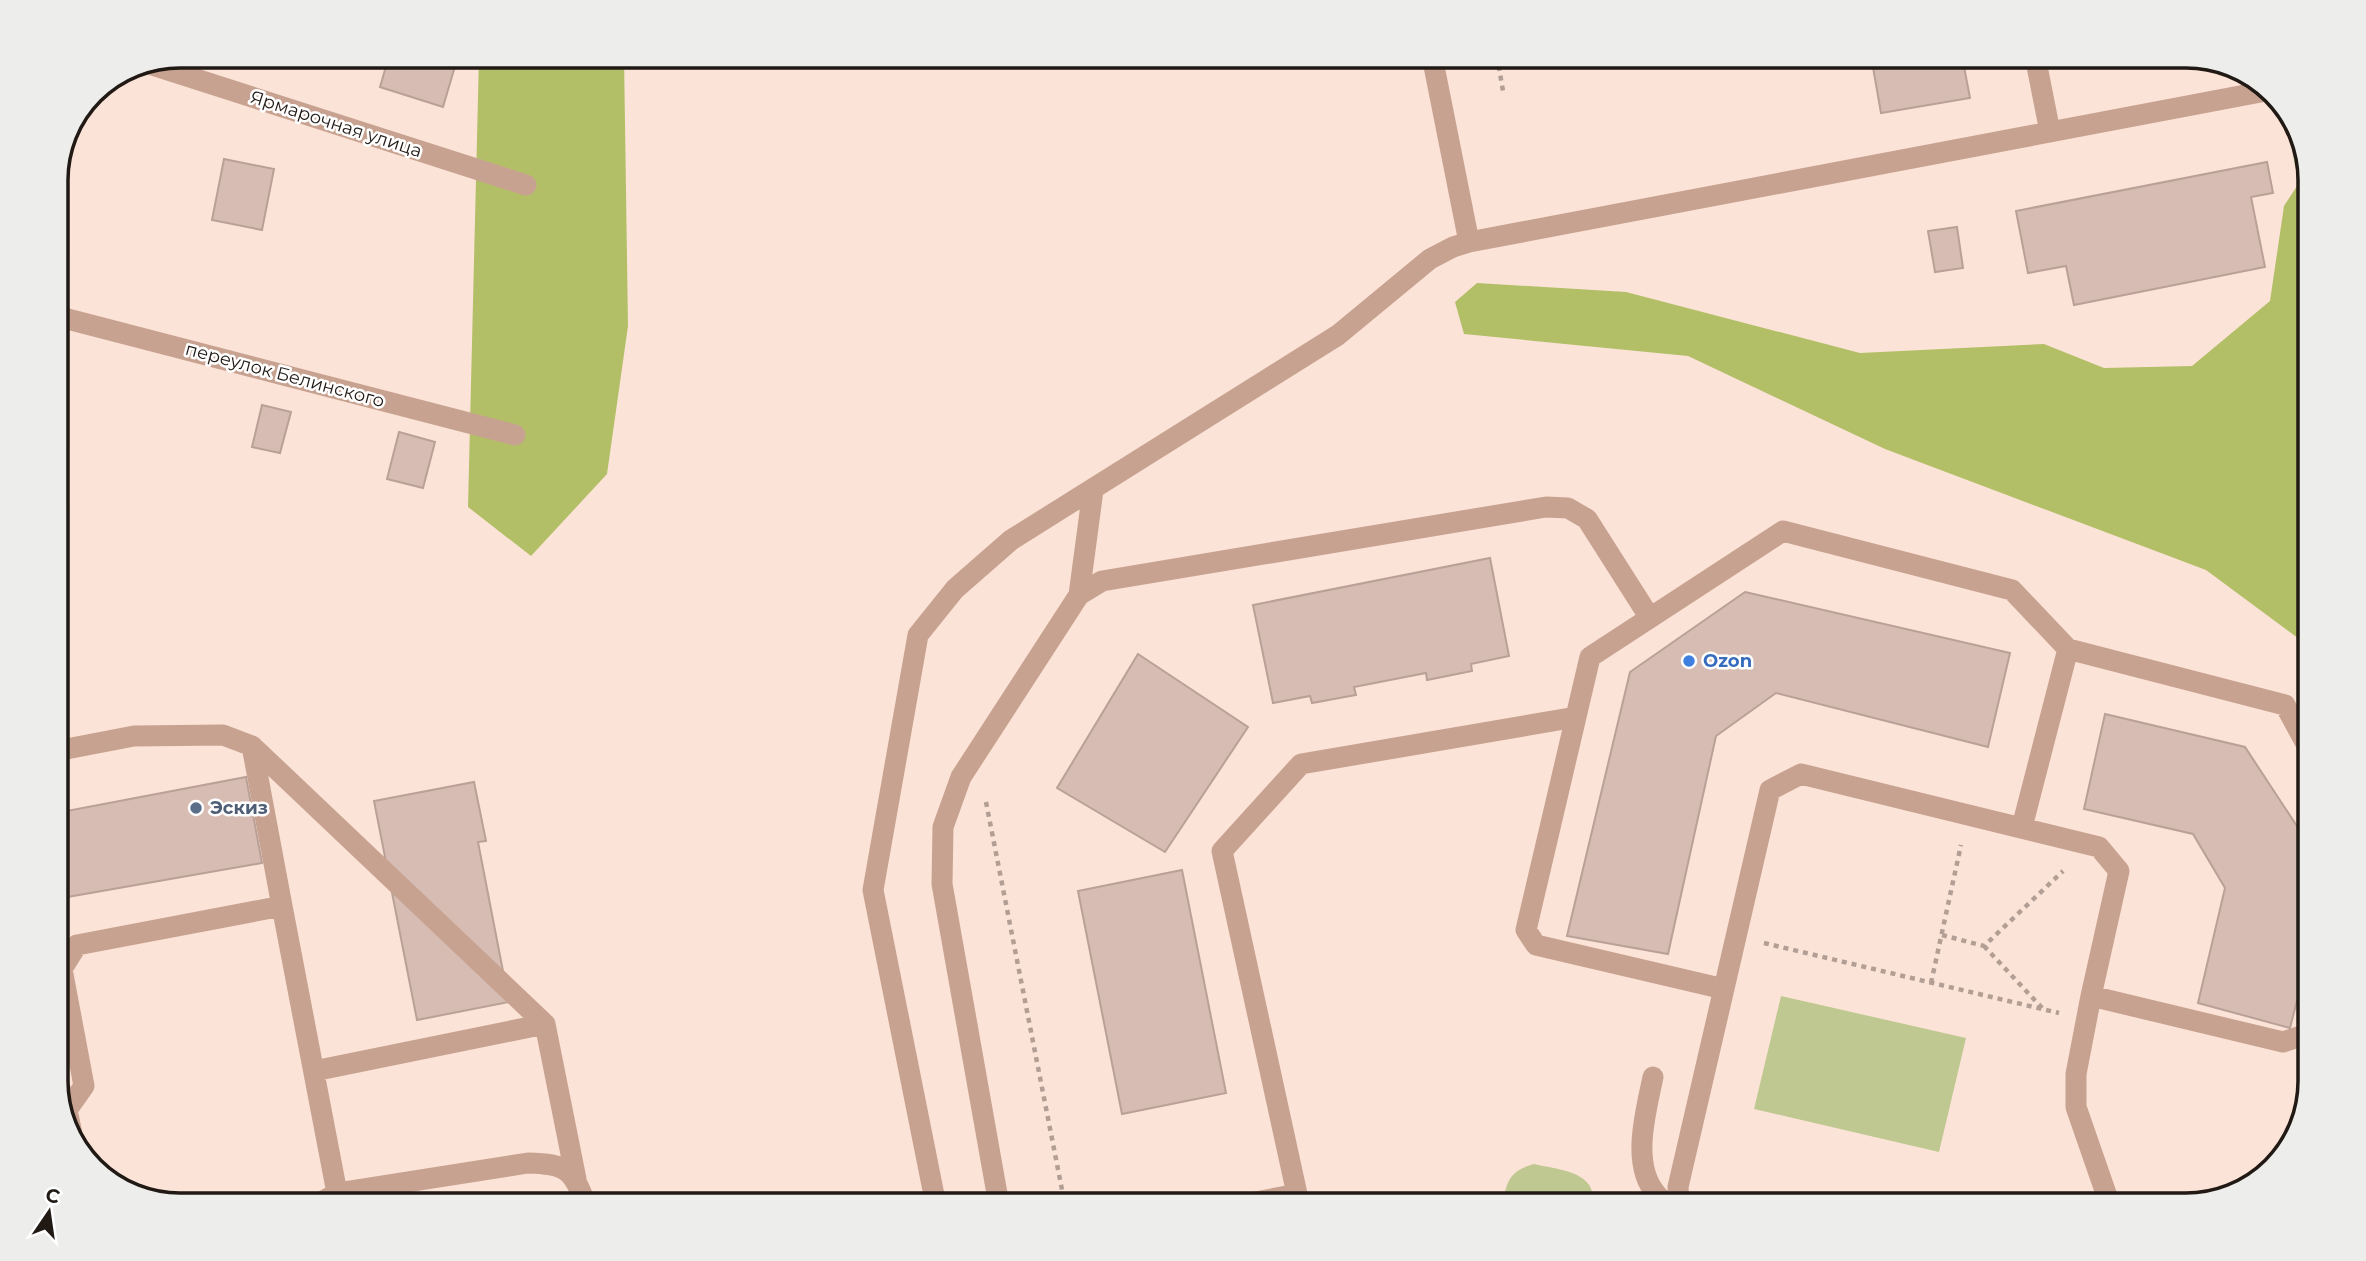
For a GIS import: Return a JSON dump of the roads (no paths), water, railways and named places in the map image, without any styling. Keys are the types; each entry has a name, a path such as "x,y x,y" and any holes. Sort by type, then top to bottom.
{"lane":[{"path":"1434,68 1469,242"},
{"path":"2037,68 2050,132"},
{"name":"Ярмарочная улица","path":"165,69 526,185"},
{"path":"934,1193 873,890 918,635 956,589 1001,548 1047,516 1093,490 1338,335 1430,259 1453,247 2255,93"},
{"name":"переулок Белинского","path":"68,319 515,435"},
{"path":"1079,595 1093,490"},
{"path":"997,1193 942,884 943,827 961,777 1079,595 1102,580 1546,506 1568,508 1587,519 1650,618"},
{"path":"1724,989 1536,945 1526,930 1590,657 1783,531 2012,590 2068,649 2285,705 2298,729"},
{"path":"2022,827 2068,649"},
{"path":"1297,1193 1222,851 1301,764 1576,717"},
{"path":"68,749 134,736 223,735 252,746 545,1024 576,1179 581,1193"},
{"path":"252,746 337,1193 528,1163 555,1164 576,1179"},
{"path":"1678,1193 1770,790 1801,774 2099,847 2119,870 2076,1074 2077,1107 2106,1193"},
{"path":"68,959 77,945 282,906"},
{"path":"2091,996 2283,1042 2298,1037"},
{"path":"68,1001 84,1086 71,1104"},
{"path":"314,1071 545,1024"},
{"path":"1653,1077 1641,1139 1645,1172 1655,1193"}],"place":[{"name":"Ozon","path":"1689,661"},
{"name":"Эскиз","path":"196,808"}]}
